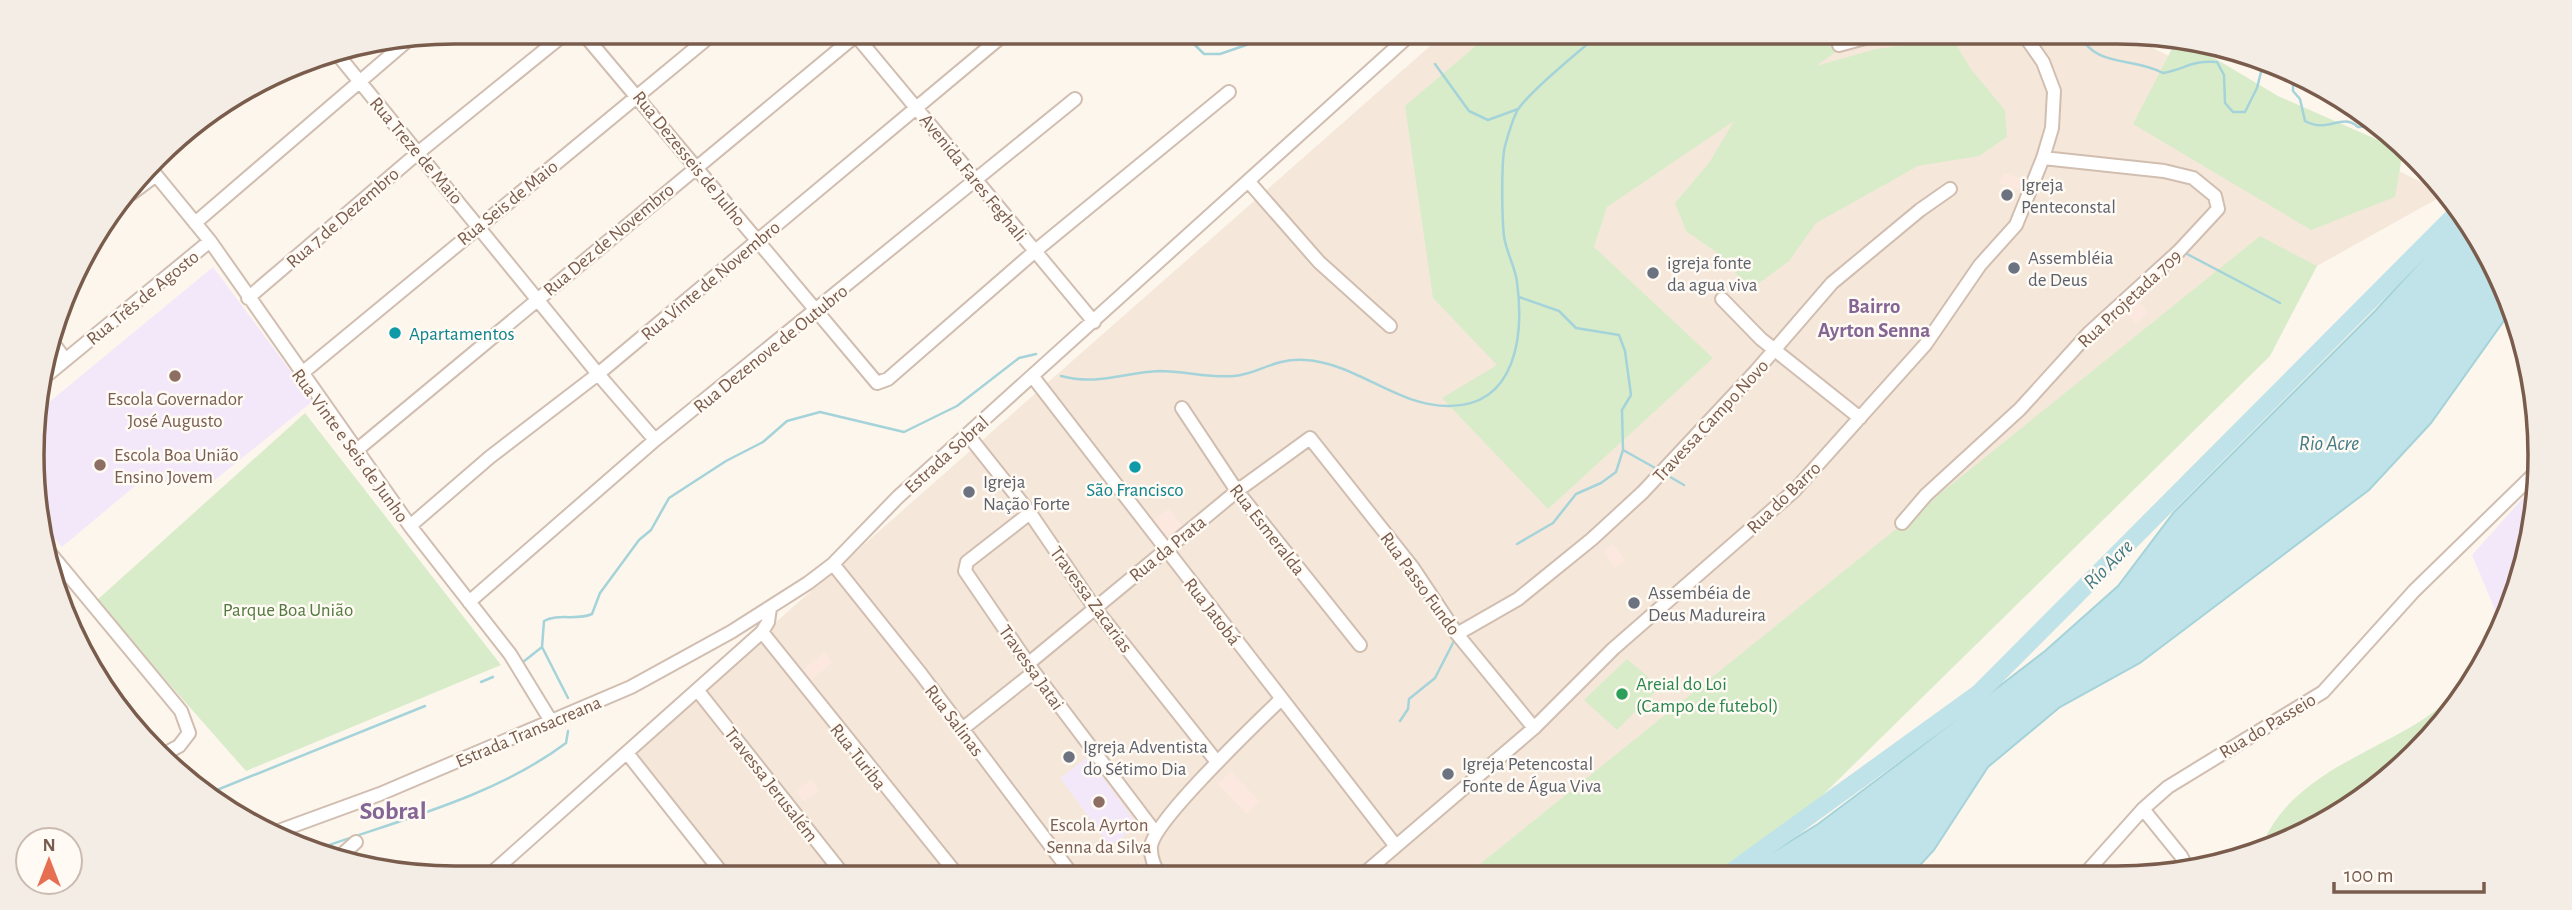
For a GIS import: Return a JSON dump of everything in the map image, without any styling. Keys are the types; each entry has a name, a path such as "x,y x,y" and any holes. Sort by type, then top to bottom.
{"street":[{"name":"Rua 7 de Dezembro","path":"248,298 419,152 553,44"},
{"name":"Rua Dezesseis de Julho","path":"593,44 638,94 695,166 818,310 870,378 877,383 888,379 1034,252"},
{"name":"Rua Seis de Maio","path":"300,374 478,224 700,44"},
{"name":"Rua Dez de Novembro","path":"358,449 844,44"},
{"name":"Avenida Fares Feghali","path":"866,44 1094,322"},
{"name":"Rua Vinte de Novembro","path":"410,526 490,457 598,374 993,44"},
{"name":"Estrada Sobral","path":"770,608 833,564 898,497 1400,44"},
{"name":"Rua do Barro","path":"1372,866 1534,728 1613,649 1794,491 1925,345 1980,265 2016,225 2043,158 2052,128 2053,91 2043,62 2030,44"},
{"path":"195,223 399,47"},
{"name":"Rua Treze de Maio","path":"342,60 598,374 656,440"},
{"path":"1034,252 1229,92"},
{"name":"Rua Dezenove de Outubro","path":"469,602 656,440 1075,99"},
{"name":"Rua Projetada 709","path":"1902,523 1926,495 2020,410 2089,332 2179,251 2218,209 2215,196 2193,178 2164,172 2043,158"},
{"name":"Rua Vinte e Seis de Junho","path":"155,174 210,241 300,374 358,449 410,526 510,654 551,721"},
{"path":"1249,181 1319,262 1390,327"},
{"name":"Travessa Campo Novo","path":"1457,634 1518,599 1592,539 1643,492 1775,351 1832,283 1920,210 1950,189"},
{"name":"Rua Três de Agosto","path":"53,369 210,241"},
{"path":"1722,299 1775,351 1860,418"},
{"path":"58,350 65,359"},
{"name":"Rua Jatobá","path":"1033,377 1395,845"},
{"name":"Rua Esmeralda","path":"1182,408 1237,491 1360,645"},
{"name":"Travessa Zacarias","path":"968,435 1030,513 1094,607 1217,762"},
{"name":"Rua Passo Fundo","path":"1310,438 1413,568 1457,634 1534,728"},
{"name":"Rua da Prata","path":"961,730 1094,607 1237,491 1310,438"},
{"name":"Rua do Passeio","path":"2092,866 2143,809 2168,786 2323,692 2414,591 2527,481"},
{"name":"Travessa Jatai","path":"1030,513 964,567 1032,667 1155,832"},
{"path":"59,564 181,711 189,733 180,746 170,751"},
{"name":"Rua Salinas","path":"833,564 1066,866"},
{"path":"499,866 762,632 768,622 770,608"},
{"name":"Estrada Transacreana","path":"284,829 380,794 631,687 770,608"},
{"name":"Rua Turiba","path":"762,632 950,866"},
{"name":"Travessa Jerusalém","path":"698,691 837,866"},
{"path":"1156,866 1151,848 1155,832 1217,762 1281,699"},
{"path":"626,753 716,866"},
{"path":"2143,809 2183,861"},
{"path":"346,851 356,842"}],"shaded area":[{"path":"1432,44 2148,45 2427,185 2438,198 2317,266 1533,866 711,866 627,753"},
{"path":"2004,173 2022,179 2018,190 2000,183"},
{"path":"213,267 313,401 211,483 141,481 62,547 52,535 47,509 44,455 47,404"},
{"path":"2137,300 2148,312 2137,324 2125,312"},
{"path":"2526,495 2514,561 2496,613 2472,555"},
{"path":"1169,509 1182,526 1166,538 1152,521"},
{"path":"1613,544 1625,561 1615,568 1604,552"},
{"path":"824,652 832,662 812,680 804,670"},
{"name":"Escola Ayrton Senna da Silva","path":"1088,757 1138,826 1110,846 1060,778"},
{"path":"1231,772 1259,801 1247,814 1218,784"},
{"path":"811,780 819,790 804,801 796,791"}],"green space":[{"path":"1478,44 1847,44 1816,66 1876,49 1914,44 1956,44 1970,68 2005,110 2007,137 1979,156 1918,166 1816,223 1789,261 1751,289 1716,252 1686,231 1675,203 1709,163 1734,121 1607,207 1594,247 1713,358 1548,509 1442,398 1497,365 1433,298 1405,106"},
{"path":"2173,47 2209,55 2278,96 2384,142 2402,158 2395,197 2311,230 2133,124"},
{"path":"2260,236 2317,266 2270,356 1780,837 1732,866 1477,866"},
{"name":"Parque Boa União","path":"305,413 501,665 246,771 96,601"},
{"name":"Areial do Loi (Campo de futebol)","path":"1627,659 1660,687 1617,730 1584,700"},
{"path":"2445,703 2408,746 2367,781 2323,811 2266,838 2287,807 2304,790 2345,763 2418,723"}],"water":[{"name":"Rio Acre","path":"2456,223 2486,273 2505,320 2431,423 2369,490 2140,663 2060,707 1988,767 1934,850 1919,866 1750,866 1818,824 2045,651 2118,586 2174,512 2375,311"}],"waterway":[{"path":"1194,44 1204,54 1220,54 1249,44"},
{"path":"1061,376 1087,380 1160,371 1234,376 1284,361 1305,360 1342,369 1412,400 1431,404 1450,406 1472,403 1490,394 1511,363 1517,344 1519,323 1517,282 1503,228 1505,146 1517,111 1523,103 1587,44"},
{"path":"2085,44 2104,57 2163,73 2195,64 2217,62 2224,75 2225,103 2233,112 2245,112 2257,88 2261,70"},
{"path":"1435,64 1469,111 1488,120 1518,109"},
{"path":"2293,83 2293,91 2300,99 2305,121 2321,125 2346,122 2364,127"},
{"name":"Río Acre","path":"1740,866 1979,693 2452,218"},
{"path":"2187,254 2280,303"},
{"path":"1517,544 1553,523 1576,494 1601,483 1616,472 1623,450 1622,410 1631,395 1625,351 1619,335 1576,328 1559,311 1519,297"},
{"path":"568,698 542,647 544,621 592,614 600,593 639,540 651,530 669,498 726,461 763,442 787,421 820,412 904,432 957,406 1019,358 1036,354"},
{"path":"1623,450 1657,469"},
{"path":"1665,474 1684,485"},
{"path":"1400,721 1408,709 1409,699 1435,678 1454,641"},
{"path":"523,662 542,647"},
{"path":"481,682 493,677"},
{"path":"217,790 425,706"},
{"path":"328,846 477,793 538,762 566,743 568,731"}],"place":[{"name":"Igreja Penteconstal","path":"2007,195"},
{"name":"Assembléia de Deus","path":"2014,268"},
{"name":"igreja fonte da agua viva","path":"1653,273"},
{"name":"Apartamentos","path":"395,333"},
{"name":"Escola Governador José Augusto","path":"175,376"},
{"name":"Escola Boa União Ensino Jovem","path":"100,465"},
{"name":"São Francisco","path":"1135,467"},
{"name":"Igreja Nação Forte","path":"969,492"},
{"name":"Assembéia de Deus Madureira","path":"1634,603"},
{"name":"Areial do Loi (Campo de futebol)","path":"1622,694"},
{"name":"Igreja Adventista do Sétimo Dia","path":"1069,757"},
{"name":"Igreja Petencostal Fonte de Água Viva","path":"1448,774"},
{"name":"Escola Ayrton Senna da Silva","path":"1099,802"}],"district":[{"name":"Bairro Ayrton Senna","path":"1874,318"},
{"name":"Sobral","path":"393,810"}]}
